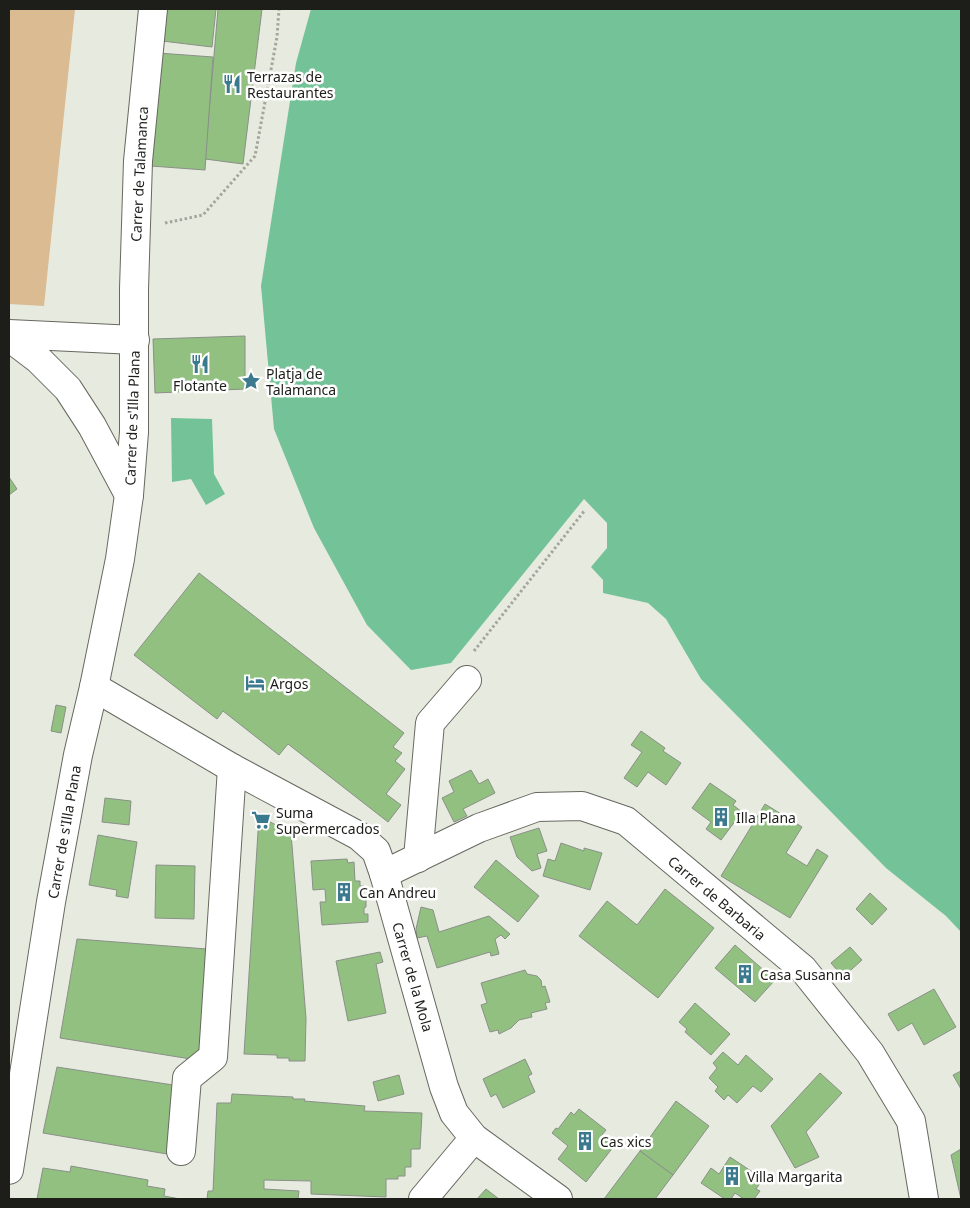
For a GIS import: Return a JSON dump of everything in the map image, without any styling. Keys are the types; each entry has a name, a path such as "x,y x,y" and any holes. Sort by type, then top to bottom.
{"street":[{"name":"Carrer de Talamanca","path":"135,340 138,161 152,9"},
{"path":"9,336 135,340"},
{"name":"Carrer de s'Illa Plana","path":"9,336 38,359 68,389 92,426 129,495"},
{"name":"Carrer de s'Illa Plana","path":"9,1170 51,902 78,755 120,559 129,495 134,432 135,340"},
{"path":"418,858 430,723 467,680"},
{"name":"Carrer de la Mola","path":"94,687 232,768 359,836 376,851 444,1087 454,1113 474,1138 558,1199"},
{"path":"180,1151 187,1078 213,1057 232,768"},
{"name":"Carrer de Barbaria","path":"384,874 479,828 537,807 582,806 626,821 803,969 870,1053 911,1121 924,1199"},
{"path":"423,1199 474,1138"}],"path":[{"path":"136,230 202,215 255,156 277,37 279,9"},
{"path":"467,680 460,669 585,510"}],"shaded area":[{"path":"9,9 75,9 44,306 9,304"},
{"path":"311,9 961,9 961,932 946,916 886,868 701,679 666,619 648,603 603,593 603,580 591,567 607,548 607,523 584,499 451,663 411,670 367,625 314,528 274,429 261,286 296,63"},
{"path":"171,418 212,419 214,474 225,494 206,505 191,479 172,482"}],"building":[{"path":"166,9 216,9 212,47 162,41"},
{"name":"Terrazas de Restaurantes","path":"218,9 262,9 243,164 205,159"},
{"path":"158,53 213,57 205,170 151,166"},
{"name":"Flotante","path":"245,336 245,389 155,393 153,339"},
{"path":"9,477 17,489 9,495"},
{"name":"Argos","path":"199,573 404,733 393,747 402,753 395,761 405,769 386,794 401,805 388,822 288,744 279,755 223,711 217,719 134,655"},
{"path":"56,705 66,707 61,733 51,731"},
{"path":"641,731 665,748 663,751 681,763 666,785 648,772 637,787 624,778 642,752 631,745"},
{"path":"471,770 479,784 488,779 495,793 463,809 467,816 454,822 442,798 454,792 449,781"},
{"name":"Illa Plana","path":"710,783 736,801 733,805 742,812 721,840 706,829 711,822 692,808"},
{"path":"105,798 131,801 129,825 102,822"},
{"path":"765,804 802,827 786,853 807,866 817,849 828,856 790,918 721,876"},
{"path":"259,816 291,833 306,1018 305,1061 289,1061 289,1058 277,1058 277,1055 244,1054"},
{"path":"539,828 547,851 537,854 541,868 532,871 517,857 510,837"},
{"path":"98,835 137,842 128,898 116,896 117,890 89,885"},
{"path":"561,843 584,851 584,848 602,853 590,890 543,876 548,859 555,861"},
{"name":"Can Andreu","path":"347,859 348,863 354,862 355,881 360,881 360,886 364,886 361,898 366,897 364,914 368,914 368,922 322,925 320,902 326,902 325,889 313,890 311,861"},
{"path":"496,860 539,896 518,922 474,887"},
{"path":"156,865 195,866 194,919 155,918"},
{"path":"665,889 714,928 658,998 579,936 607,901 637,925"},
{"path":"870,893 887,909 872,925 856,909"},
{"path":"421,907 433,910 439,932 489,916 510,934 505,939 501,935 495,939 499,954 491,956 490,952 437,968 427,936 417,938 416,929"},
{"path":"77,939 207,949 201,1041 197,1060 60,1038"},
{"name":"Casa Susanna","path":"735,945 775,980 755,1002 715,968"},
{"path":"850,947 862,960 843,977 831,963"},
{"path":"380,952 383,962 376,964 386,1013 348,1021 336,961"},
{"path":"525,970 527,974 537,976 541,980 542,987 545,986 550,1002 545,1003 547,1009 531,1013 532,1017 519,1020 511,1028 499,1034 498,1030 490,1032 481,1005 487,1003 481,983"},
{"path":"934,989 956,1027 924,1045 912,1023 898,1031 888,1014"},
{"path":"695,1003 730,1034 711,1055 685,1032 687,1029 679,1022"},
{"path":"723,1052 738,1065 746,1055 773,1079 761,1092 753,1086 737,1103 728,1095 724,1100 715,1091 718,1087 709,1078 717,1068 713,1063"},
{"path":"525,1059 532,1074 528,1076 535,1092 503,1108 496,1094 491,1097 483,1079"},
{"path":"57,1067 173,1085 167,1154 43,1133"},
{"path":"961,1071 961,1089 953,1075"},
{"path":"820,1073 842,1093 806,1132 819,1157 795,1168 771,1126"},
{"path":"399,1075 404,1094 378,1101 373,1082"},
{"path":"232,1094 293,1097 293,1099 305,1099 304,1101 365,1106 364,1111 422,1113 420,1149 411,1149 411,1167 405,1167 405,1176 398,1176 398,1179 386,1179 386,1197 311,1194 311,1181 264,1180 264,1189 299,1191 298,1199 207,1199 208,1191 213,1191 217,1103 231,1103"},
{"path":"676,1101 709,1126 673,1175 640,1151"},
{"name":"Cas xics","path":"579,1109 606,1130 601,1136 614,1146 586,1182 558,1159 568,1146 552,1133 556,1128 558,1129 571,1112 574,1115"},
{"path":"961,1149 961,1199 951,1155"},
{"path":"640,1151 673,1175 655,1199 604,1199"},
{"name":"Villa Margarita","path":"730,1157 763,1179 756,1189 760,1191 754,1199 744,1199 735,1193 731,1199 725,1199 701,1183 711,1168 719,1174"},
{"path":"71,1166 148,1180 147,1186 165,1189 164,1196 180,1199 37,1199 43,1168 70,1172"},
{"path":"486,1189 499,1199 477,1199"}],"place":[{"name":"Terrazas de Restaurantes","path":"232,84"},
{"name":"Flotante","path":"200,364"},
{"name":"Platja de Talamanca","path":"251,381"},
{"name":"Argos","path":"255,683"},
{"name":"Illa Plana","path":"721,817"},
{"name":"Suma Supermercados","path":"261,820"},
{"name":"Can Andreu","path":"344,892"},
{"name":"Casa Susanna","path":"745,974"},
{"name":"Cas xics","path":"585,1141"},
{"name":"Villa Margarita","path":"732,1176"}]}
